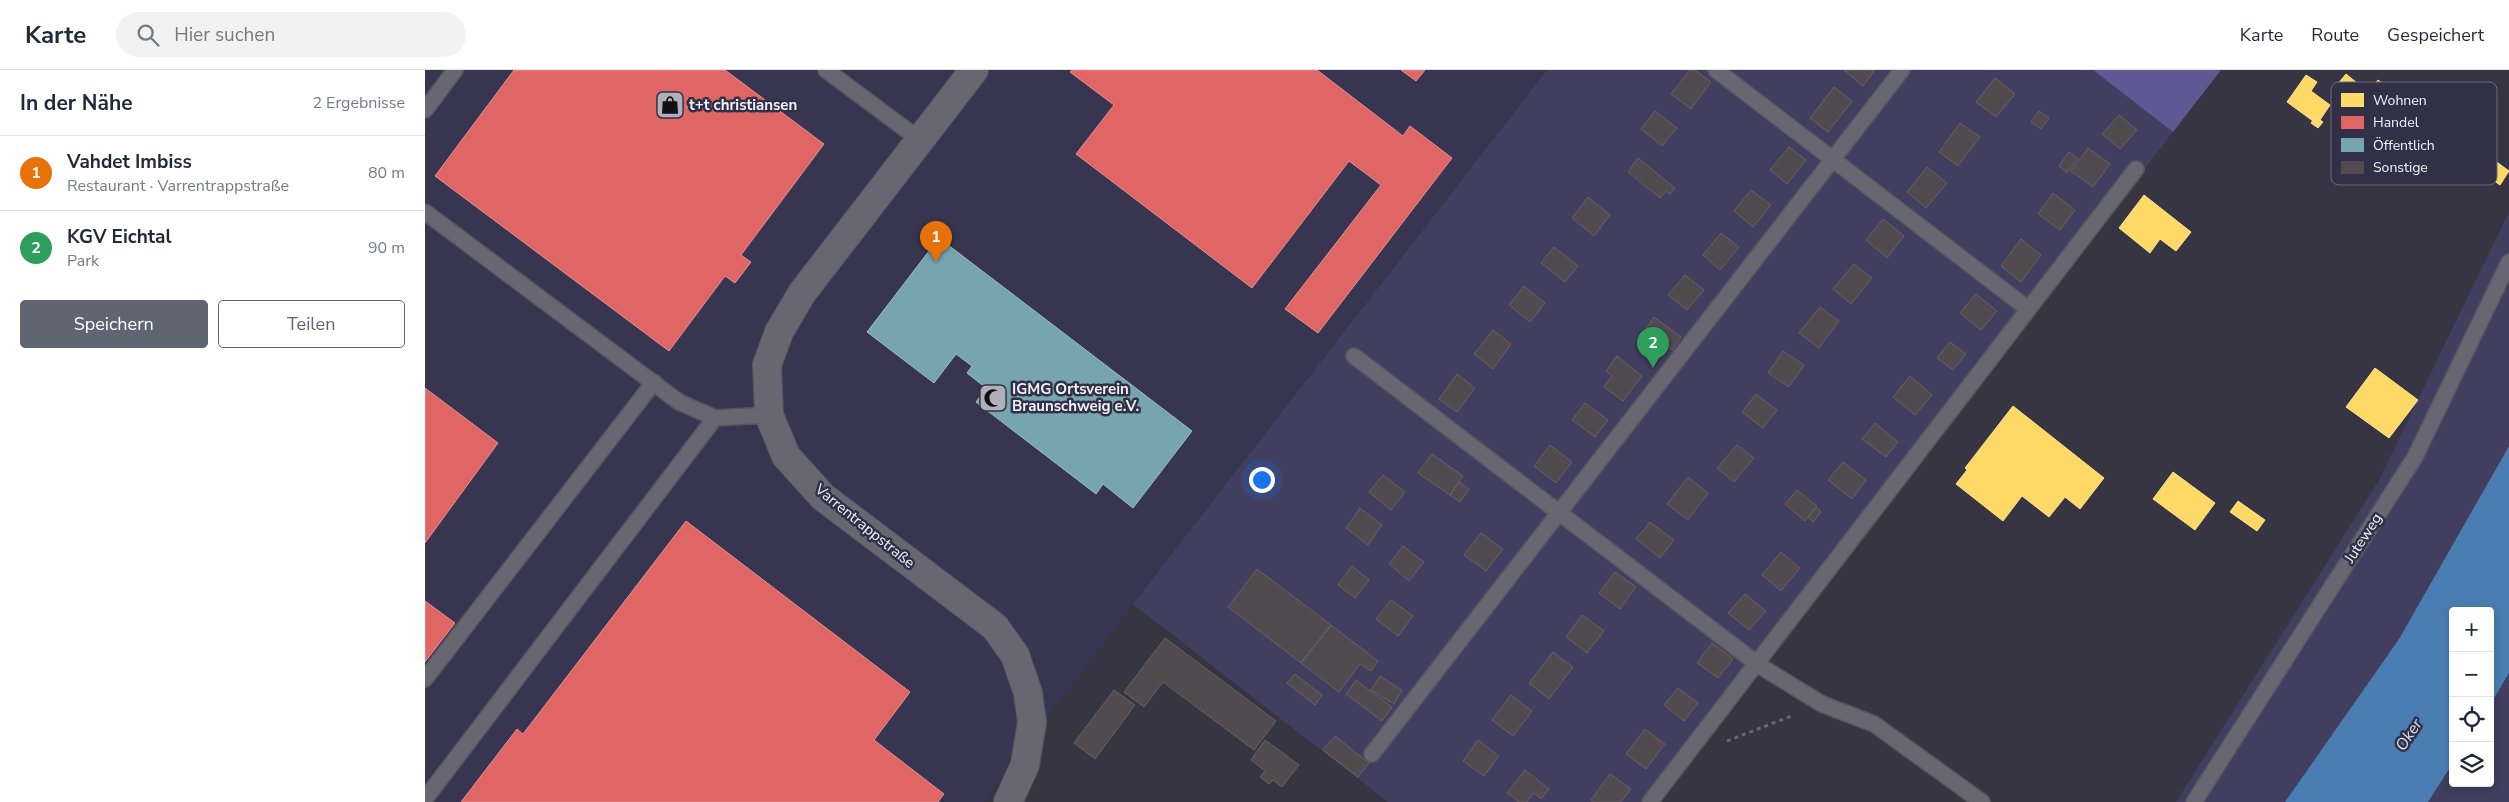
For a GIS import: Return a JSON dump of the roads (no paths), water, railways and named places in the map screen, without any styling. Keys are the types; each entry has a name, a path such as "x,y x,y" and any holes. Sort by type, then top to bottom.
{"street":[{"name":"Varrentrappstraße","path":"974,70 802,293 779,332 767,366 769,415 786,456 823,497 995,628 1015,655 1028,694 1032,722 1025,765 1008,802"}],"lane":[{"path":"425,110 455,70"},
{"path":"826,70 920,140"},
{"path":"1716,70 2028,310"},
{"path":"1372,754 1902,70"},
{"path":"1650,802 2136,170"},
{"path":"425,212 679,402 715,418 769,415"},
{"name":"Juteweg","path":"2194,802 2415,457 2509,262"},
{"path":"1354,356 1757,663 1823,704 1874,724 1982,802"},
{"path":"425,679 653,382"},
{"path":"425,799 715,418"}],"water":[{"name":"Oker","path":"2509,446 2509,673 2494,698 2494,607 2449,607 2449,769 2428,802 2285,802 2399,639"}],"place":[{"name":"t+t christiansen","path":"670,105"},
{"name":"Vahdet Imbiss","path":"936,262"},
{"name":"KGV Eichtal","path":"1653,368"},
{"name":"IGMG Ortsverein Braunschweig e.V.","path":"993,398"}]}
